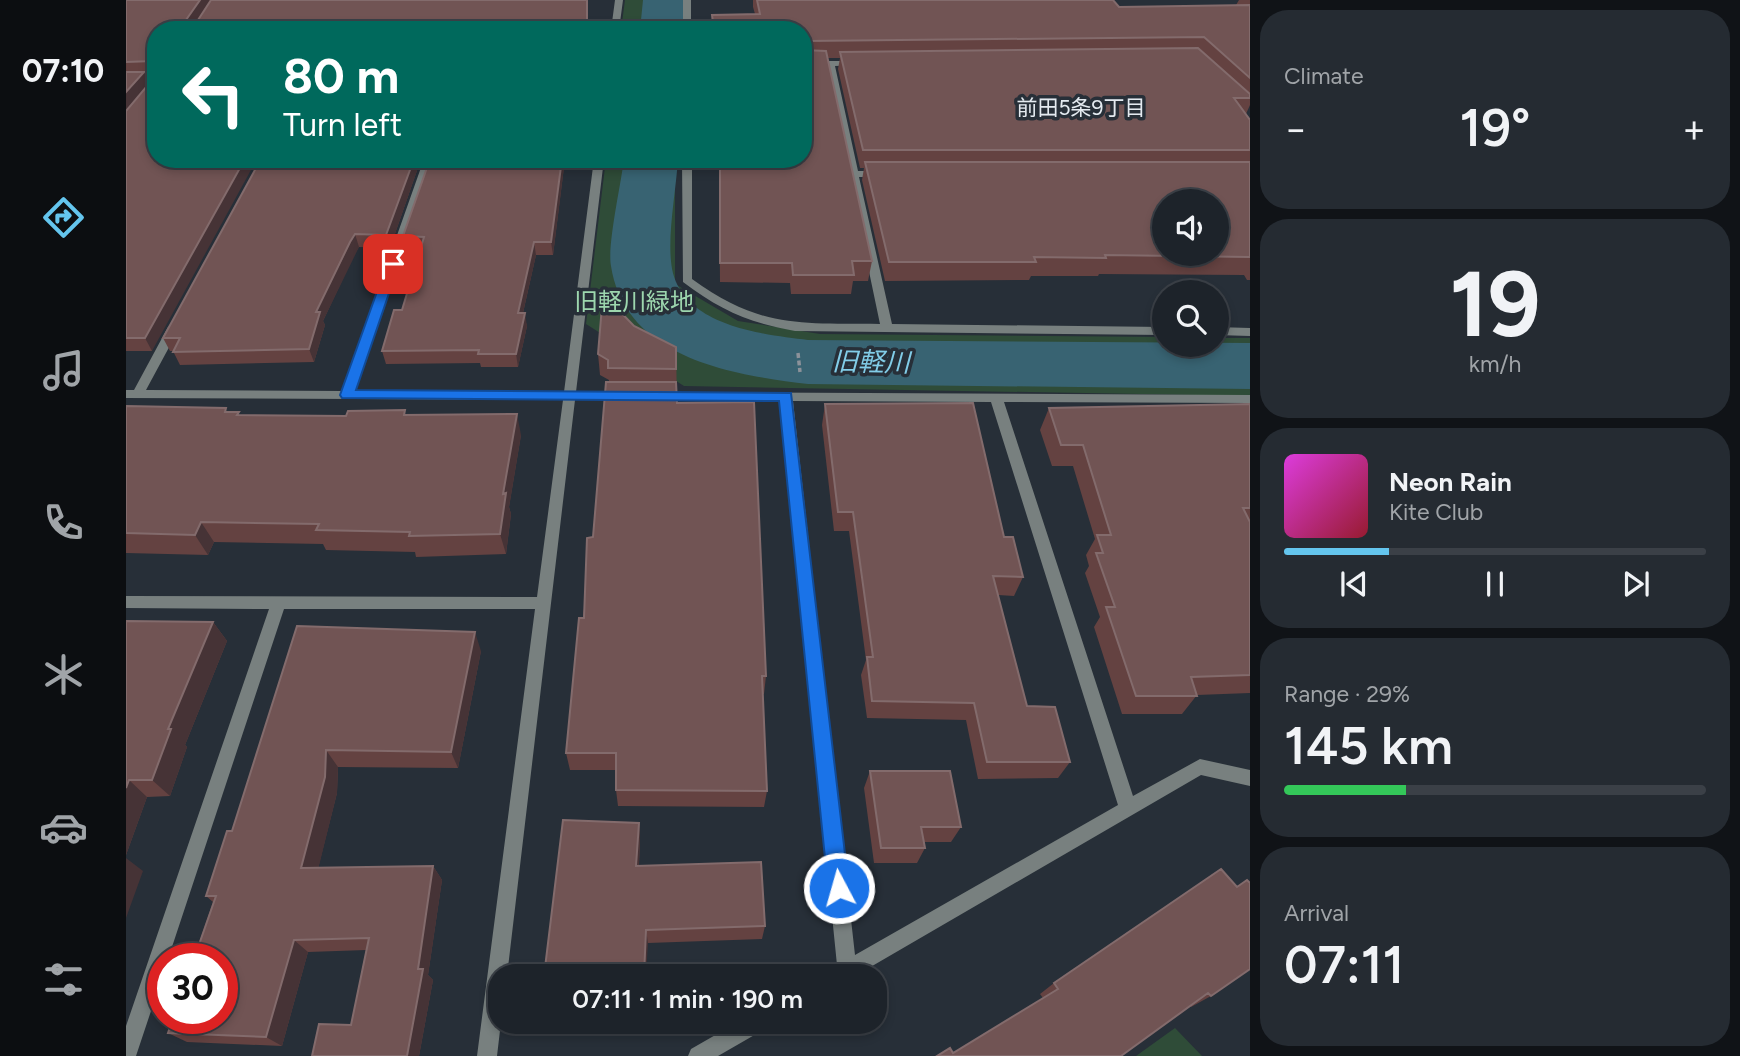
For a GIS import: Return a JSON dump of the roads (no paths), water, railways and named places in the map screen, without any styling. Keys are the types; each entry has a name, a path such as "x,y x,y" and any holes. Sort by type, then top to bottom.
{"street":[{"path":"616,21 619,0"},
{"path":"687,0 687,21"},
{"path":"812,64 872,63"},
{"path":"830,64 856,174 887,328"},
{"path":"126,79 147,80"},
{"path":"347,395 426,168"},
{"path":"487,1056 598,168"},
{"path":"687,168 687,280 724,308 752,321 794,327 1152,331"},
{"path":"856,174 897,174"},
{"path":"132,394 182,312"},
{"path":"1229,331 1250,331"},
{"path":"132,394 1250,399"},
{"path":"786,396 841,964"},
{"path":"996,397 1128,809"},
{"path":"126,602 544,603"},
{"path":"126,1056 278,603"},
{"path":"858,964 1200,767 1250,778"},
{"path":"698,1056 737,1034"}],"waterway":[{"name":"旧軽川","path":"663,21 664,0"},
{"name":"旧軽川","path":"650,168 641,256 641,266 649,292 663,312 682,328 731,349 808,362 1250,366"}],"district":[{"name":"前田5条9丁目","path":"1081,107"}],"park label":[{"name":"旧軽川緑地","path":"634,301"}]}
